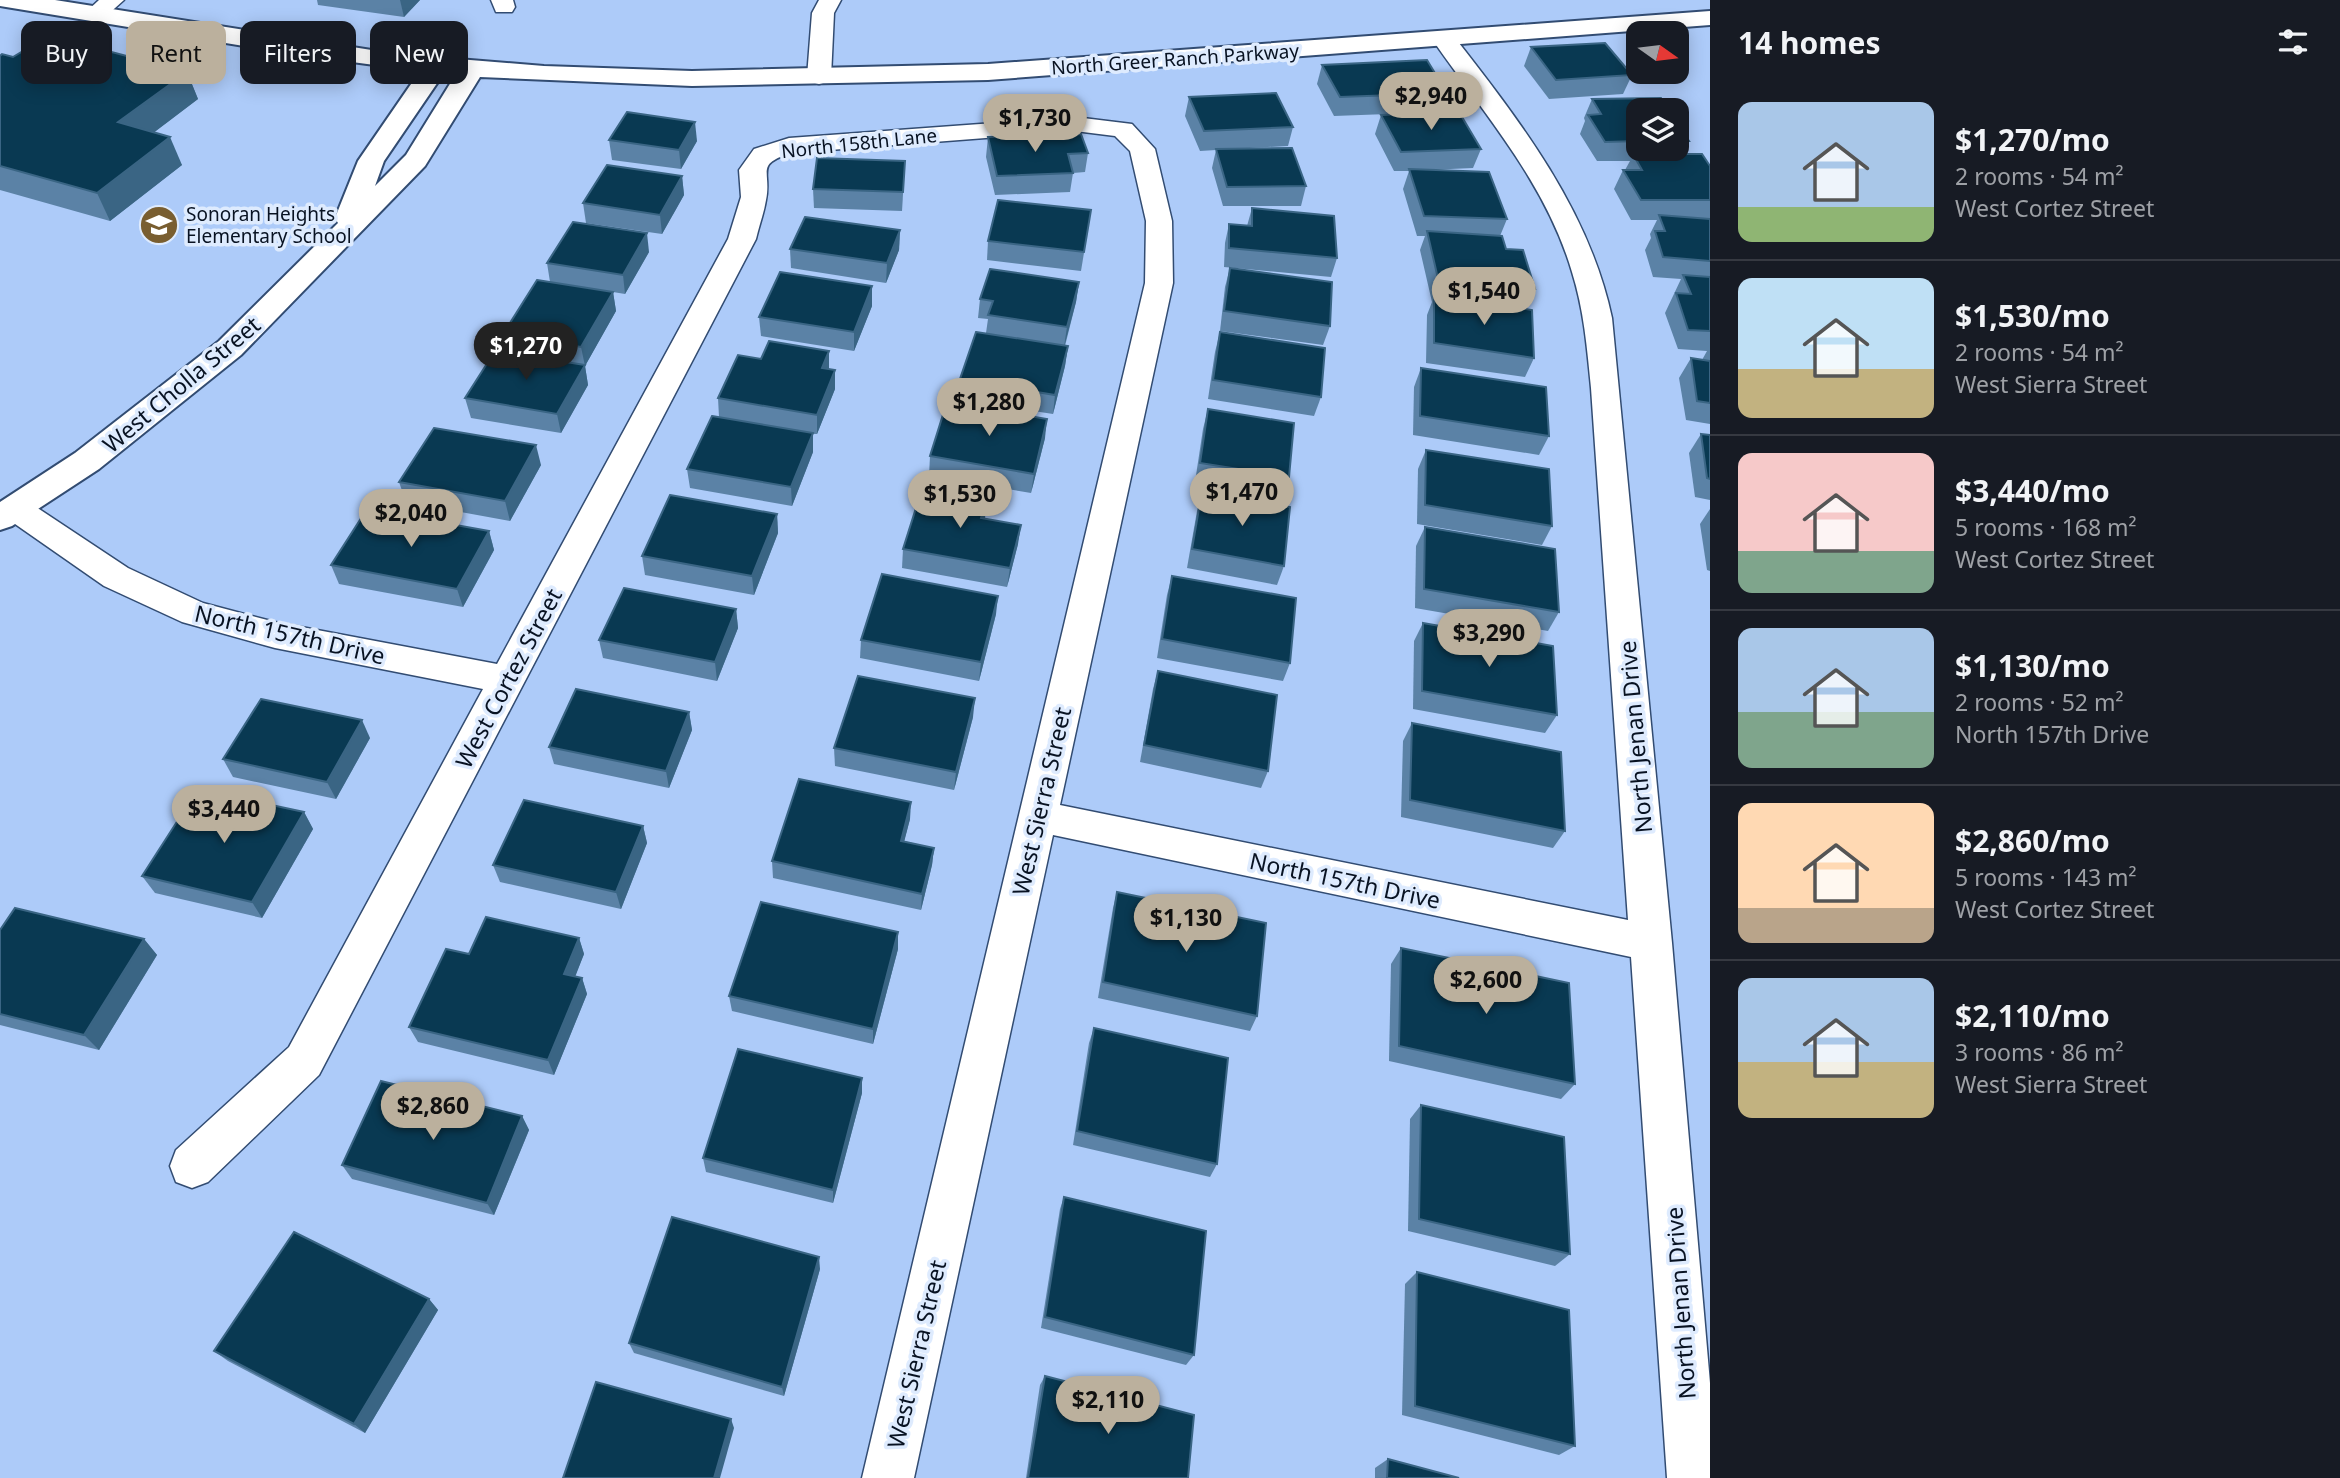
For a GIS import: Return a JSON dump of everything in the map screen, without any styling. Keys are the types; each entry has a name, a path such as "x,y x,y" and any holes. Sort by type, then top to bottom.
{"street":[{"name":"North Greer Ranch Parkway","path":"6,0 105,6"},
{"name":"North Greer Ranch Parkway","path":"67,0 105,6 246,40 370,56"},
{"path":"818,77 823,13 830,0"},
{"name":"North Greer Ranch Parkway","path":"468,67 623,76 818,77 988,72 1710,18"},
{"name":"North Jenan Drive","path":"1444,39 1522,142 1553,196 1580,256 1596,308 1606,388 1693,1478"},
{"name":"West Cholla Street","path":"8,514 151,413 230,348 416,160 473,67"},
{"name":"West Cholla Street","path":"345,230 371,161 424,84"},
{"name":"North 158th Lane","path":"763,154 789,146 1075,124 1123,129"},
{"name":"West Sierra Street","path":"888,1478 1160,283 1159,221 1142,149 1123,129"},
{"name":"West Cortez Street","path":"192,1166 304,1061 743,239 754,197 752,170 763,154"},
{"name":"North 157th Drive","path":"8,514 116,577 194,613 275,635 507,680"},
{"name":"North 157th Drive","path":"1037,816 1652,943"}],"building":[{"path":"1605,43 1626,68 1626,75 1556,80 1531,47"},
{"path":"21,52 21,84 112,84 112,52 126,56 126,84 170,84 118,122 170,137 97,193 0,166 0,56 2,54 13,57"},
{"path":"1427,60 1447,93 1340,97 1322,65"},
{"path":"1276,93 1293,127 1204,131 1189,97"},
{"path":"1592,99 1626,99 1626,141 1605,142 1588,115 1601,114"},
{"path":"627,112 695,122 679,150 609,140"},
{"path":"1459,112 1481,149 1401,152 1381,115"},
{"path":"1081,134 1088,153 1068,154 1073,173 997,176 988,137"},
{"path":"1292,148 1306,186 1227,187 1216,149"},
{"path":"1689,154 1702,154 1710,166 1710,200 1641,200 1623,170 1642,170 1637,161 1689,161"},
{"path":"817,158 905,161 903,192 813,189"},
{"path":"607,165 682,176 660,215 583,203"},
{"path":"1409,169 1489,172 1507,219 1424,216"},
{"path":"998,200 1091,210 1084,252 988,241"},
{"path":"1252,208 1334,216 1337,258 1229,248 1229,224 1252,226"},
{"path":"1659,215 1710,219 1710,261 1663,257 1655,231 1665,231"},
{"path":"805,217 900,230 887,263 790,249"},
{"path":"573,222 647,233 623,275 547,263"},
{"path":"1427,231 1502,236 1506,249 1523,250 1535,289 1439,283"},
{"path":"1230,268 1332,282 1330,326 1224,311"},
{"path":"990,269 1079,282 1067,327 988,315 993,301 980,299"},
{"path":"780,272 872,286 854,332 759,317"},
{"path":"1683,275 1710,277 1710,331 1688,330 1676,293 1691,294"},
{"path":"537,280 613,292 581,347 503,334"},
{"path":"1434,296 1532,310 1534,358 1434,343"},
{"path":"976,332 1068,346 1055,395 960,379"},
{"path":"1220,332 1325,348 1321,397 1213,380"},
{"path":"769,341 829,351 822,368 835,370 817,415 718,398 738,355 761,359"},
{"path":"495,351 585,365 557,414 465,398"},
{"path":"1691,358 1710,361 1710,403 1697,401"},
{"path":"1421,368 1546,387 1549,436 1420,416"},
{"path":"947,402 1047,419 1034,474 930,456"},
{"path":"1208,409 1294,423 1289,477 1200,463"},
{"path":"712,416 813,433 791,487 687,469"},
{"path":"434,428 536,445 505,501 399,482"},
{"path":"1701,434 1710,435 1710,479 1707,478"},
{"path":"1426,450 1549,469 1552,526 1425,505"},
{"path":"922,489 986,500 981,518 1021,525 1010,568 903,549"},
{"path":"1202,491 1290,507 1284,566 1192,549"},
{"path":"670,495 777,514 752,576 642,556"},
{"path":"367,509 489,531 457,589 331,565"},
{"path":"1425,527 1555,549 1559,612 1424,589"},
{"path":"882,574 998,596 981,662 861,640"},
{"path":"1172,576 1296,598 1290,663 1162,639"},
{"path":"624,588 736,609 715,662 599,640"},
{"path":"1423,623 1553,646 1557,715 1422,691"},
{"path":"1158,671 1277,695 1268,771 1144,745"},
{"path":"858,676 975,698 956,772 834,748"},
{"path":"576,689 689,712 666,771 549,747"},
{"path":"261,699 362,720 327,782 223,759"},
{"path":"1412,723 1561,752 1565,831 1410,800"},
{"path":"799,779 911,802 901,841 934,848 922,894 772,861"},
{"path":"198,789 304,812 252,902 142,876"},
{"path":"524,800 643,826 616,892 493,865"},
{"path":"1117,892 1266,923 1257,1016 1103,982"},
{"path":"761,902 898,932 873,1029 729,996"},
{"path":"15,908 144,939 84,1035 0,1014 0,930"},
{"path":"486,917 579,938 564,974 582,978 548,1060 409,1027 446,949 469,954"},
{"path":"1401,948 1569,983 1575,1084 1399,1046"},
{"path":"1094,1028 1228,1058 1217,1164 1077,1131"},
{"path":"738,1049 862,1078 833,1190 703,1158"},
{"path":"381,1081 522,1116 487,1203 342,1165"},
{"path":"1421,1105 1564,1137 1570,1254 1419,1219"},
{"path":"1064,1197 1206,1231 1194,1355 1045,1317"},
{"path":"672,1217 819,1257 782,1387 629,1343"},
{"path":"294,1232 429,1299 354,1424 214,1351"},
{"path":"1417,1272 1569,1310 1575,1446 1415,1406"},
{"path":"1045,1376 1194,1415 1188,1478 1028,1478"},
{"path":"596,1382 731,1419 714,1478 563,1478"},
{"path":"1388,1459 1459,1478 1387,1478"}],"place":[{"name":"Sonoran Heights Elementary School","path":"159,225"}]}
